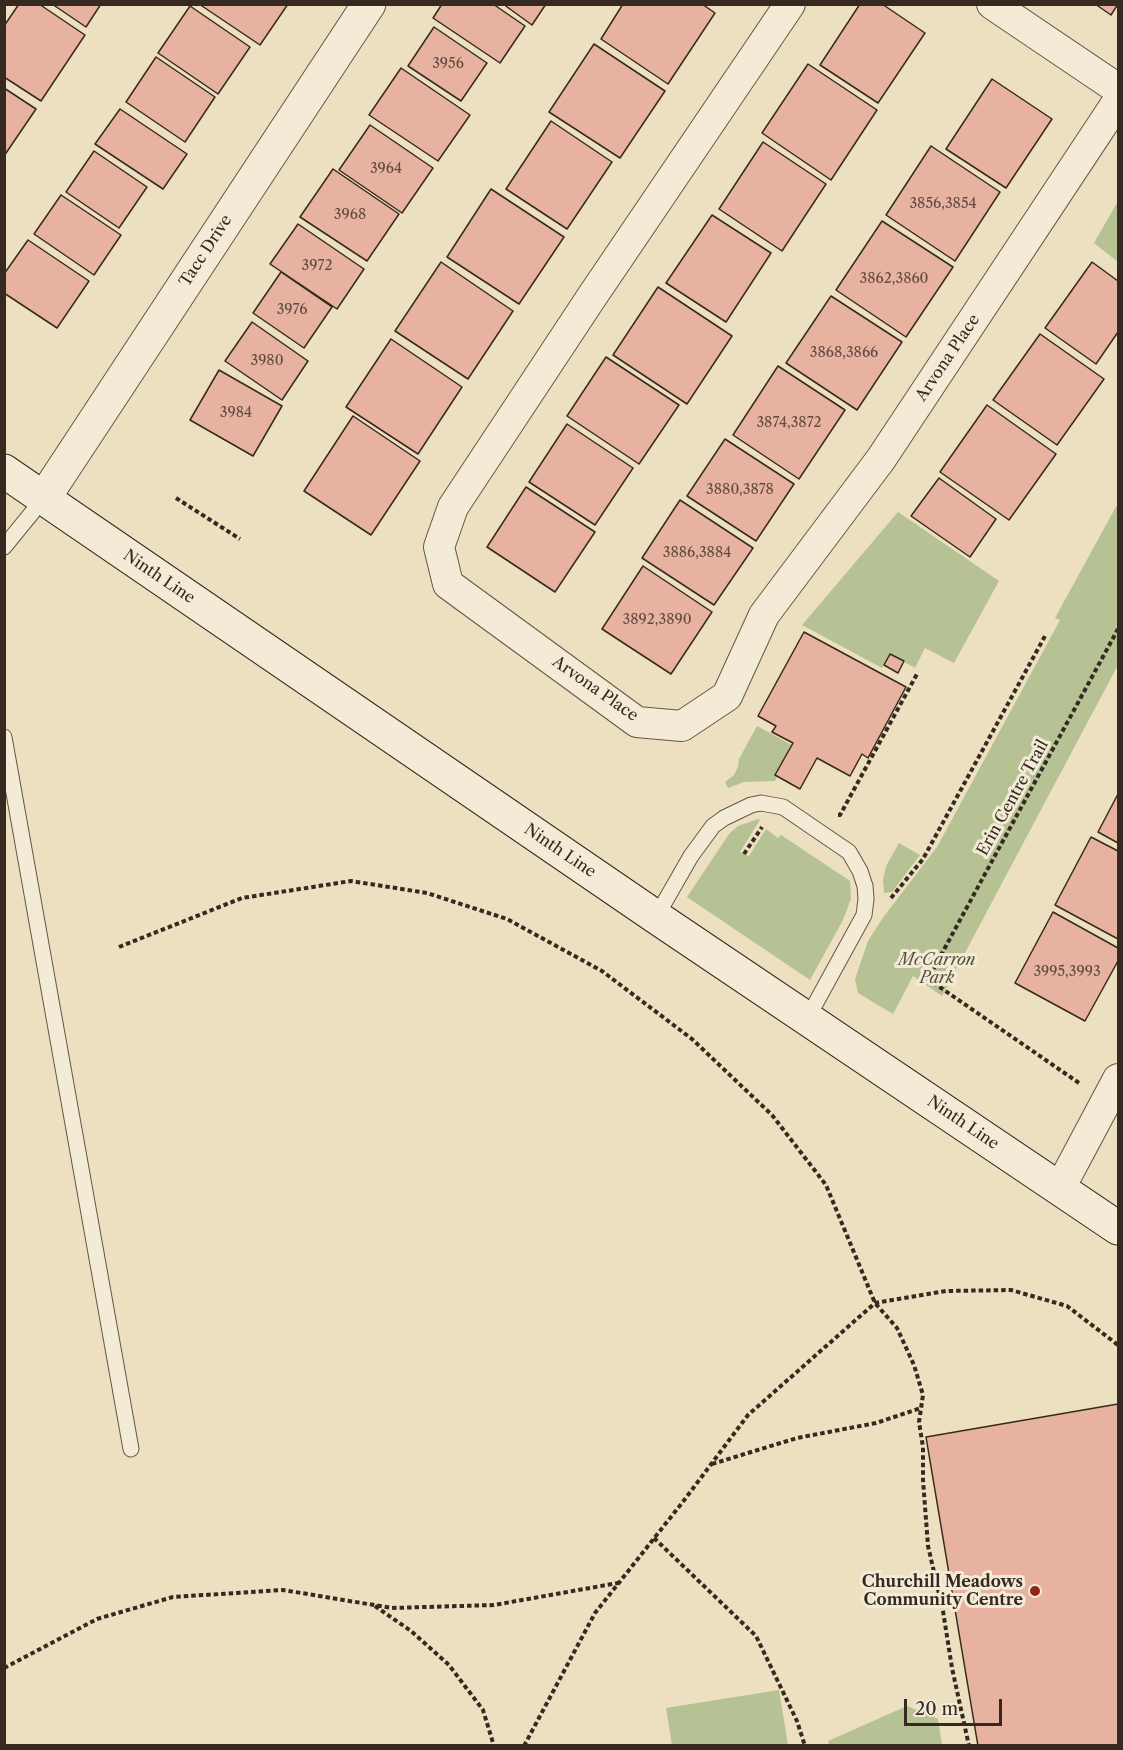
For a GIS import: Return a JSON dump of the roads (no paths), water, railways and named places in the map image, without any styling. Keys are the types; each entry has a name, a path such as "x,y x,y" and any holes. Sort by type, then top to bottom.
{"main road":[{"name":"Tacc Drive","path":"44,498 369,4"},
{"name":"Ninth Line","path":"4,471 656,917 1119,1228"}],"street":[{"name":"Arvona Place","path":"790,4 453,507 439,547 448,584 637,722 682,726 727,696 764,615 881,459 1119,101"},
{"path":"992,4 1119,89"},
{"path":"1060,1188 1119,1079"}],"lane":[{"path":"4,547 44,498"},
{"path":"4,737 131,1449"},
{"path":"656,917 692,856 713,826 742,808 761,803 783,807 849,852 860,871 865,886 864,915 807,1019"}],"place":[{"name":"Churchill Meadows Community Centre","path":"1035,1591"}],"park label":[{"name":"McCarron Park","path":"937,969"}]}
